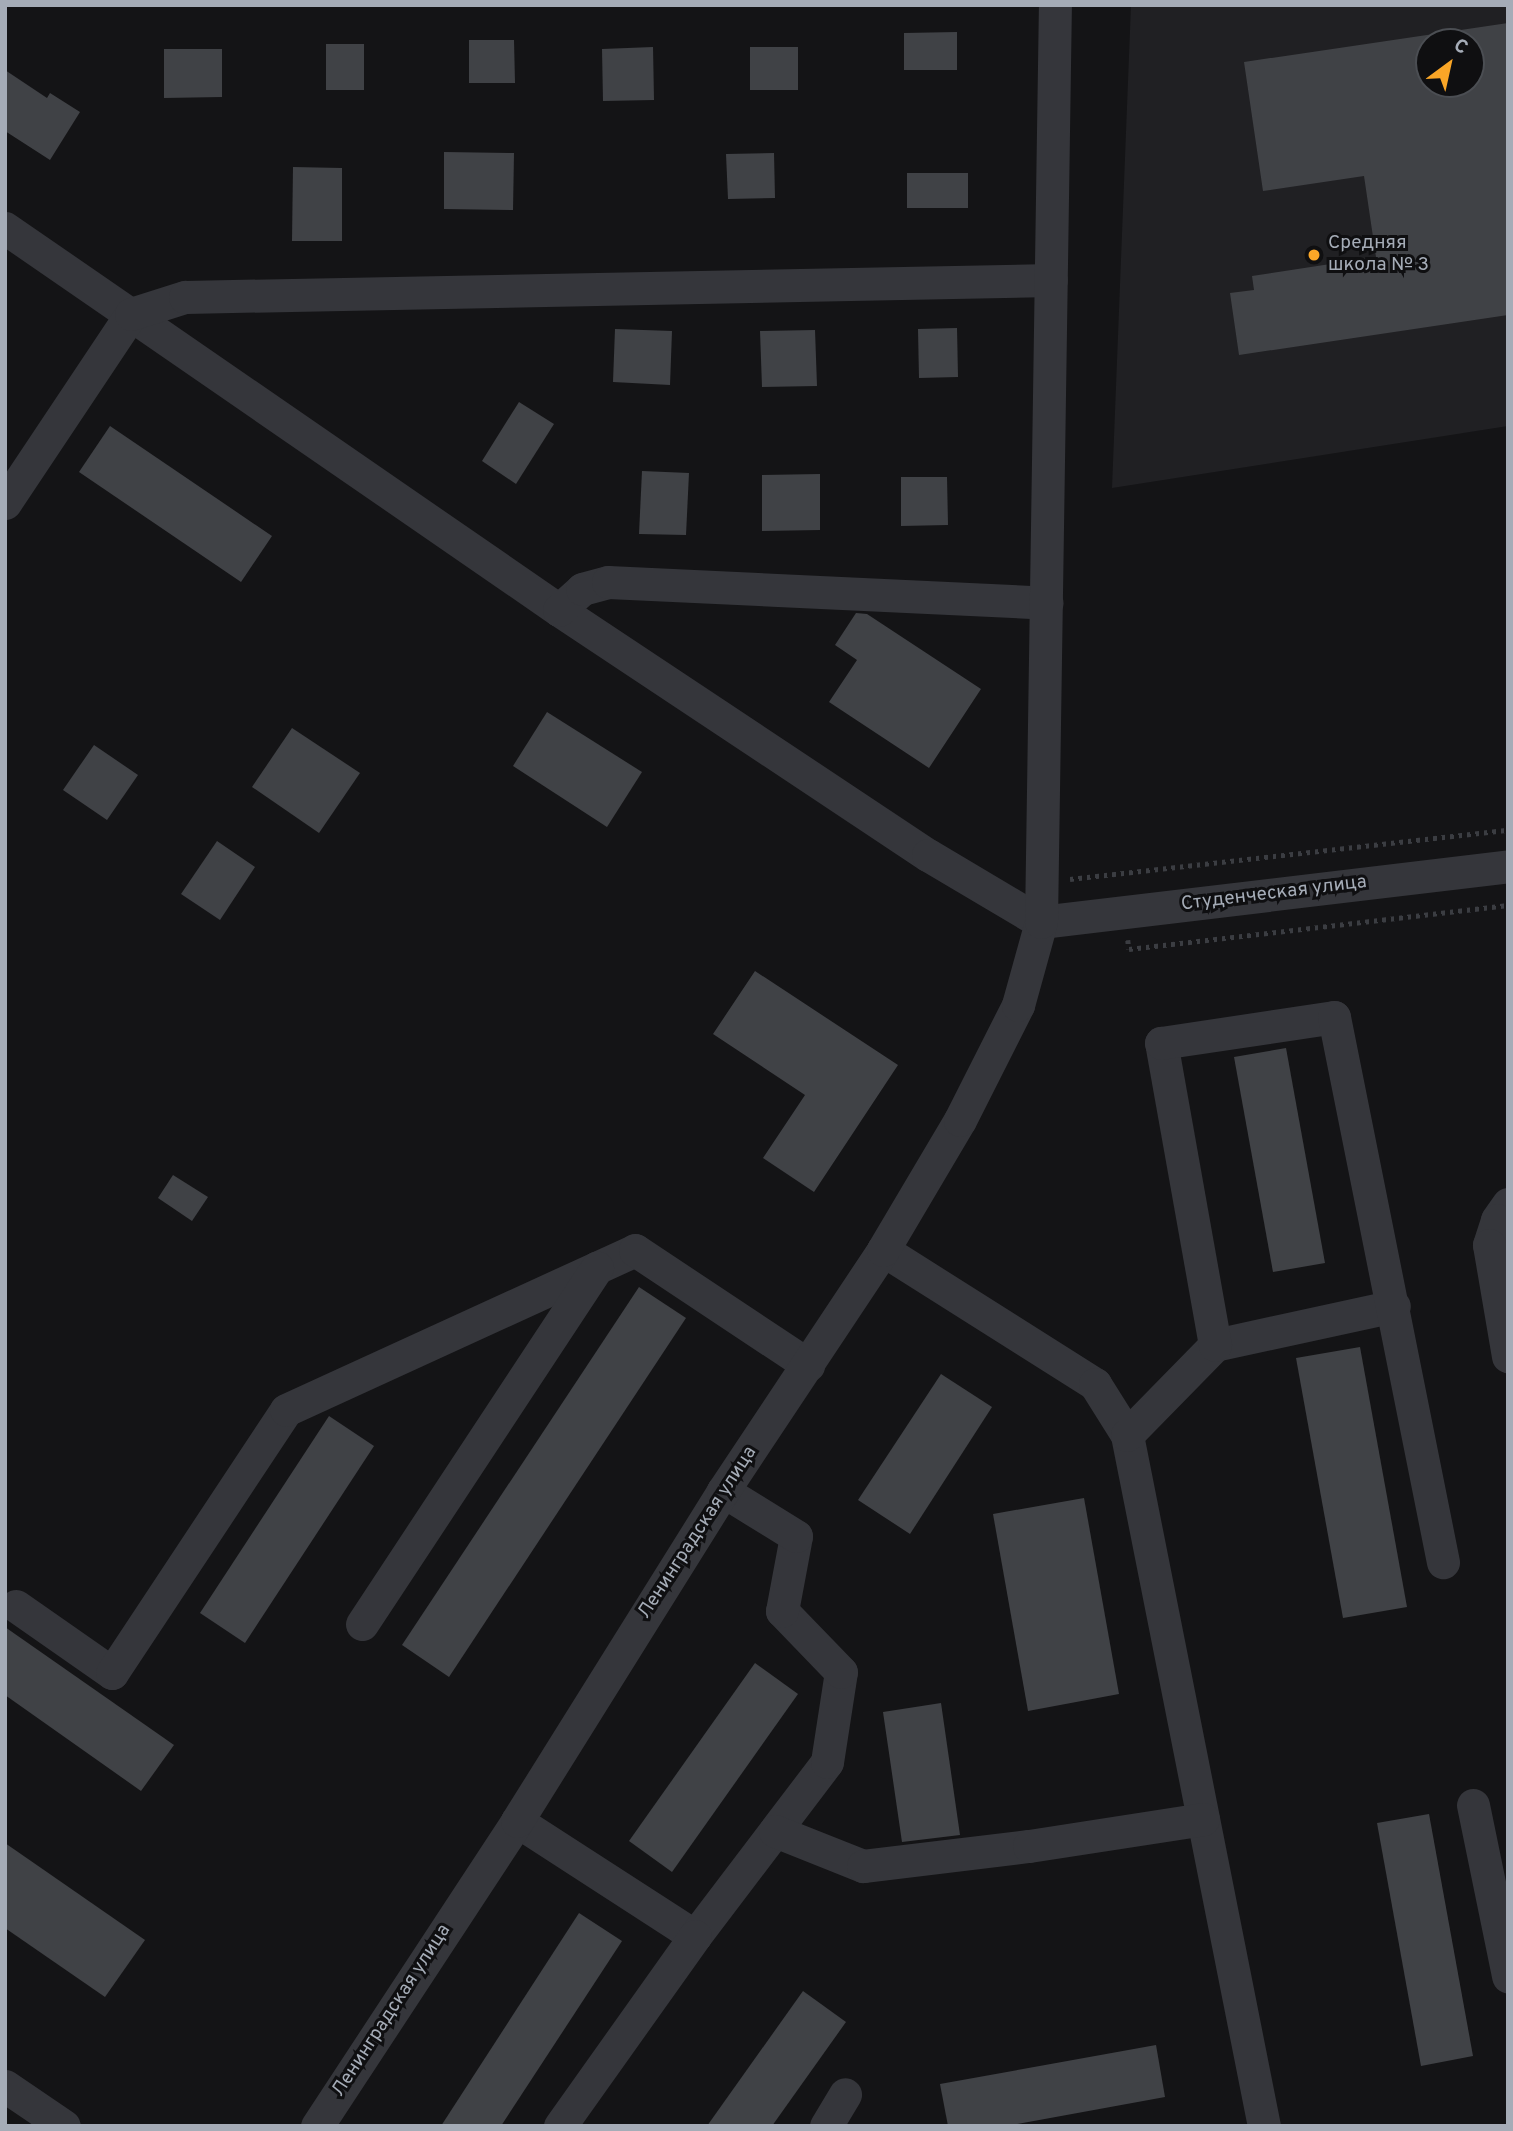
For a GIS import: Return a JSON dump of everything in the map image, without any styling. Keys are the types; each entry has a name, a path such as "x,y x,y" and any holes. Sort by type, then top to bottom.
{"street":[{"name":"Ленинградская улица","path":"317,2126 517,1821 723,1492 883,1250 960,1120 1018,1005 1041,922 1055,5"},
{"path":"5,228 559,610 928,855 1041,922"},
{"path":"5,503 131,314 184,297 1051,280"},
{"path":"559,610 582,589 608,582 1046,603"},
{"name":"Студенческая улица","path":"1041,922 1508,866"},
{"path":"1215,1345 1161,1043 1334,1017 1394,1306 1443,1563"},
{"path":"1508,1203 1497,1220 1489,1245 1508,1356"},
{"path":"16,1606 112,1672 286,1410 635,1250 808,1365"},
{"path":"883,1250 1095,1384 1127,1435 1264,2126"},
{"path":"362,1624 597,1267"},
{"path":"1127,1435 1215,1345 1394,1306"},
{"path":"560,2126 695,1936 827,1762 841,1672 782,1611 796,1536 723,1492"},
{"path":"1473,1805 1508,1976"},
{"path":"775,1831 863,1866 1029,1846 1203,1819"},
{"path":"517,1821 695,1936"},
{"path":"5,2086 64,2126"},
{"path":"826,2126 845,2094"}],"path":[{"path":"1042,882 1508,830"}],"shaded area":[{"name":"Средняя школа № 3","path":"1131,5 1508,5 1508,426 1112,488"}],"building":[{"path":"1508,23 1508,315 1239,355 1230,293 1254,290 1252,276 1376,257 1364,176 1263,191 1244,62 1415,37 1415,98 1485,98 1485,28 1474,28"},
{"path":"957,32 957,70 904,70 904,33"},
{"path":"469,40 514,40 515,83 469,83"},
{"path":"326,44 364,44 364,90 326,90"},
{"path":"653,47 654,100 603,101 602,49"},
{"path":"750,47 798,47 798,90 750,90"},
{"path":"164,49 222,49 222,97 164,98"},
{"path":"5,70 47,98 50,93 80,112 50,160 5,131"},
{"path":"444,152 514,153 513,210 444,209"},
{"path":"774,153 775,198 728,199 726,154"},
{"path":"293,167 342,168 342,241 292,241"},
{"path":"907,173 968,173 968,208 907,208"},
{"path":"957,328 958,377 919,378 918,329"},
{"path":"615,329 672,331 670,385 613,382"},
{"path":"815,330 817,386 762,387 760,331"},
{"path":"519,402 554,424 516,484 482,461"},
{"path":"110,426 272,536 241,582 79,472"},
{"path":"642,471 689,473 686,535 639,534"},
{"path":"820,474 820,530 762,531 762,475"},
{"path":"901,477 947,477 948,525 901,526"},
{"path":"856,613 867,614 981,689 929,768 829,702 857,660 835,645"},
{"path":"547,712 642,772 607,827 513,766"},
{"path":"292,728 360,773 319,833 252,787"},
{"path":"94,745 138,775 107,820 63,790"},
{"path":"217,841 255,867 220,920 181,894"},
{"path":"755,971 898,1065 814,1192 763,1158 805,1095 713,1034"},
{"path":"1286,1048 1325,1263 1273,1272 1234,1057"},
{"path":"173,1175 208,1197 192,1221 158,1198"},
{"path":"639,1287 686,1318 449,1677 402,1645"},
{"path":"1360,1347 1407,1607 1343,1618 1296,1358"},
{"path":"941,1374 992,1407 910,1534 858,1500"},
{"path":"329,1416 374,1446 245,1643 200,1613"},
{"path":"1084,1498 1119,1694 1028,1711 993,1514"},
{"path":"5,1627 174,1745 141,1791 5,1695"},
{"path":"755,1663 798,1694 672,1872 629,1841"},
{"path":"941,1703 960,1835 902,1842 883,1712"},
{"path":"1429,1814 1473,2056 1421,2066 1377,1823"},
{"path":"5,1843 145,1940 105,1997 5,1928"},
{"path":"579,1913 622,1941 501,2126 441,2126"},
{"path":"803,1991 846,2022 772,2126 707,2126"},
{"path":"1156,2045 1165,2097 1006,2126 948,2126 940,2084"}],"place":[{"name":"Средняя школа № 3","path":"1314,255"}]}
